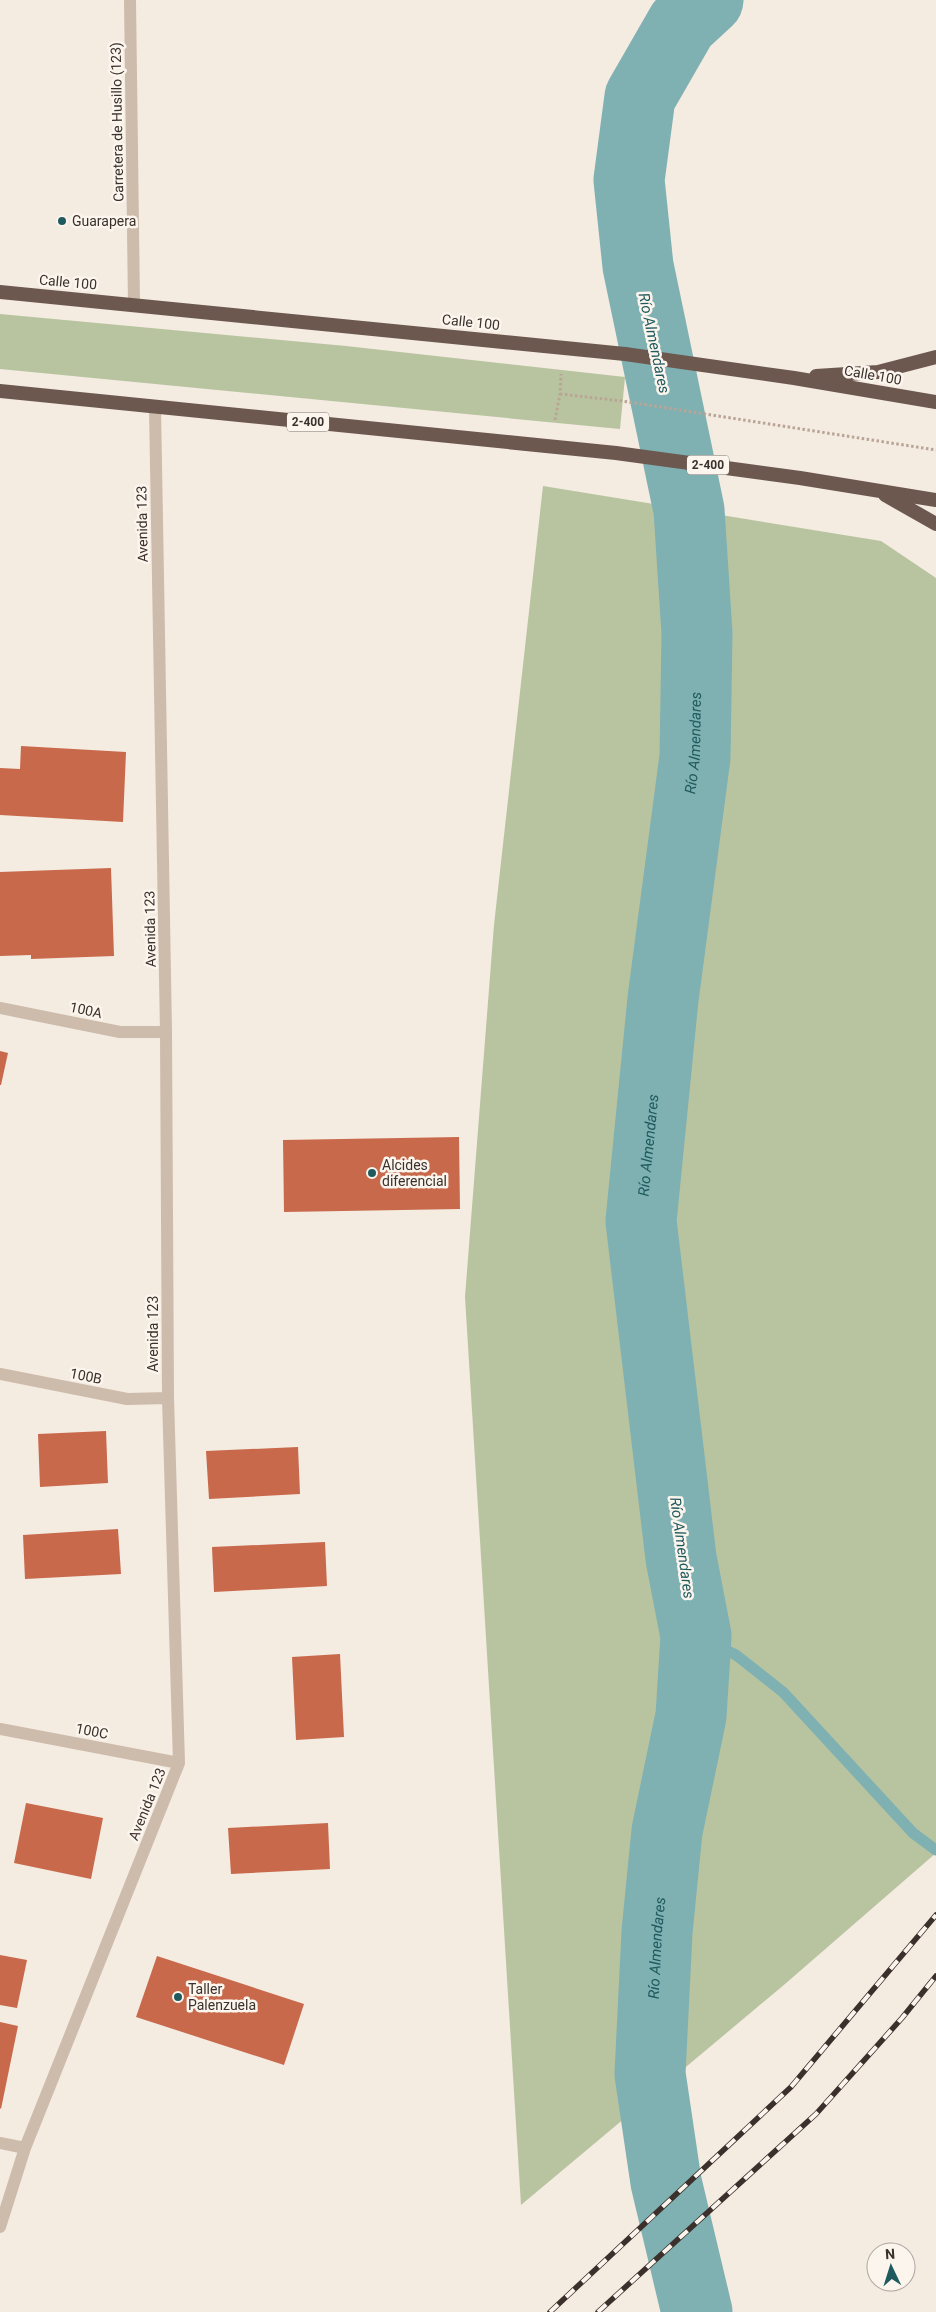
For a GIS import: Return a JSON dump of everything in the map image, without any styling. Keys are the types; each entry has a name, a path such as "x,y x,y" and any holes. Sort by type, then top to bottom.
{"highway":[{"name":"Calle 100","path":"0,292 625,354 794,378 936,402"},
{"path":"794,378 878,372 936,357"},
{"name":"2-400","path":"0,390 549,445 800,478 936,500"},
{"path":"878,491 936,524"}],"street":[{"name":"Carretera de Husillo (123)","path":"130,0 134,304"},
{"name":"Avenida 123","path":"0,2227 26,2148 179,1763 168,1398 166,1032 155,407"},
{"name":"100A","path":"0,1008 120,1032 166,1032"},
{"name":"100B","path":"0,1374 127,1399 168,1398"},
{"name":"100C","path":"0,1729 179,1763"},
{"path":"0,2143 26,2148"}],"path":[{"path":"549,445 560,394 564,348"},
{"path":"560,394 622,401 936,450"}],"green space":[{"path":"0,314 346,346 625,377 620,429 0,369"},
{"path":"543,486 881,541 936,578 936,1853 785,1984 521,2205 465,1297 494,925"}],"building":[{"path":"21,746 126,752 123,822 0,815 0,768 20,769"},
{"path":"111,868 114,956 31,959 31,955 0,956 0,872"},
{"path":"0,1051 8,1053 1,1085 0,1085"},
{"path":"459,1137 460,1209 284,1212 283,1140"},
{"path":"106,1431 108,1483 40,1487 38,1434"},
{"path":"298,1447 300,1494 209,1499 206,1451"},
{"path":"118,1529 121,1574 25,1579 23,1535"},
{"path":"325,1542 327,1586 214,1592 212,1547"},
{"path":"340,1654 344,1737 296,1740 292,1657"},
{"path":"26,1803 103,1818 91,1879 14,1863"},
{"path":"328,1823 330,1869 231,1874 228,1828"},
{"path":"0,1955 27,1960 17,2008 0,2005"},
{"path":"157,1956 304,2004 284,2065 136,2017"},
{"path":"0,2022 18,2026 1,2109 0,2108"}],"waterway":[{"name":"Río Almendares","path":"697,2312 666,2182 650,2074 657,1932 667,1831 691,1716 696,1636 681,1558 641,1221 663,999 695,757 697,633 689,510 638,266 629,180 640,97 682,24 708,0"},
{"path":"696,1636 736,1655 783,1692 913,1833 936,1850"}],"railway":[{"path":"550,2312 791,2087 936,1915"},
{"path":"598,2312 816,2114 902,2018 936,1976"}],"place":[{"name":"Guarapera","path":"62,221"},
{"name":"Alcides diferencial","path":"372,1173"},
{"name":"Taller Palenzuela","path":"178,1997"}]}
